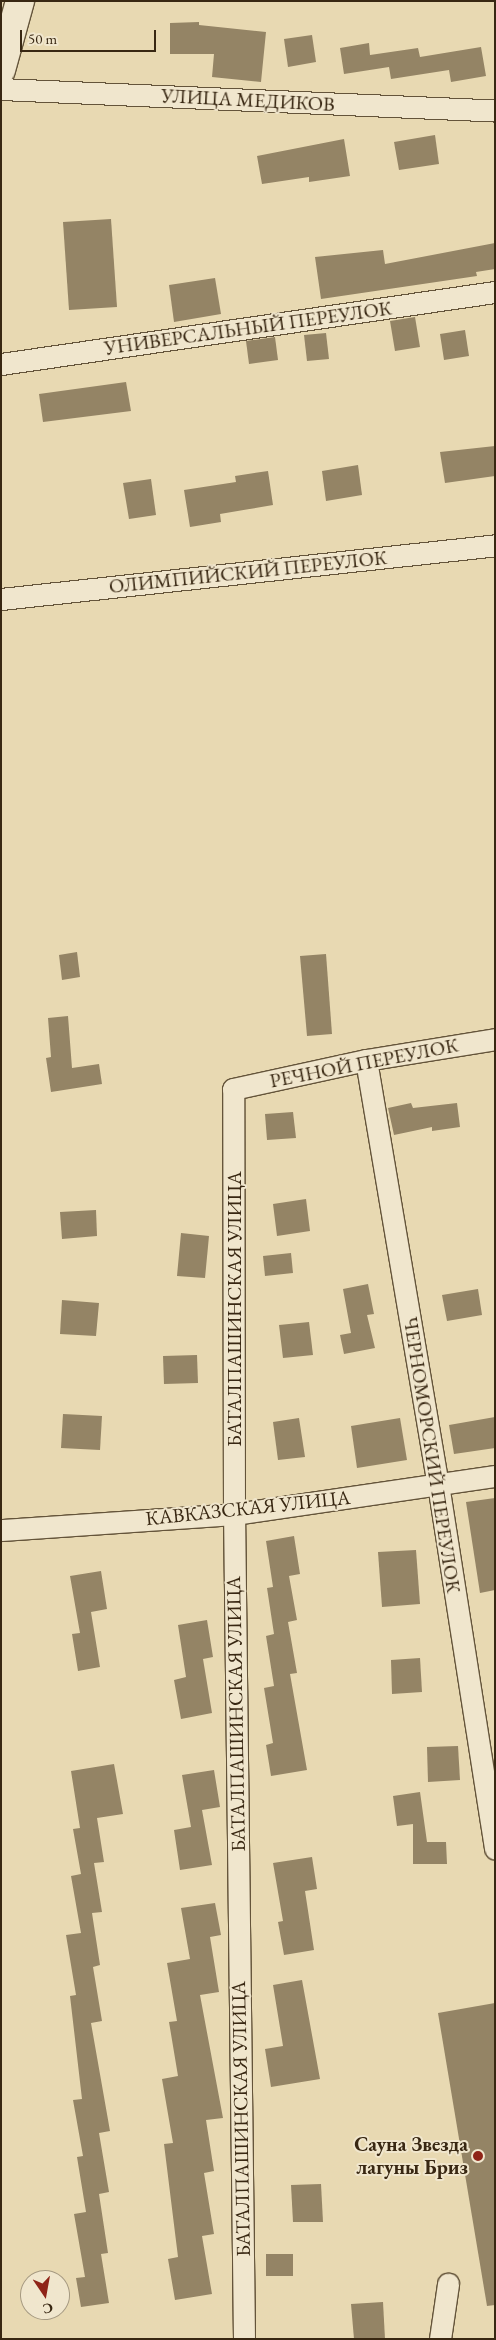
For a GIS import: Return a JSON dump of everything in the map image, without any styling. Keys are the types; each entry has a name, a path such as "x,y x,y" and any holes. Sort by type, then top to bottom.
{"main road":[{"path":"1,27 9,1"},
{"path":"1,70 20,1"}],"street":[{"name":"УЛИЦА МЕДИКОВ","path":"1,89 495,112"},
{"name":"УНИВЕРСАЛЬНЫЙ ПЕРЕУЛОК","path":"1,364 495,292"},
{"name":"ОЛИМПИЙСКИЙ ПЕРЕУЛОК","path":"1,599 495,545"},
{"name":"РЕЧНОЙ ПЕРЕУЛОК","path":"234,1089 366,1060 495,1039"},
{"name":"ЧЕРНОМОРСКИЙ ПЕРЕУЛОК","path":"366,1060 438,1484 495,1849"},
{"name":"БАТАЛПАШИНСКАЯ УЛИЦА","path":"234,1089 234,1514 244,2339"},
{"name":"КАВКАЗСКАЯ УЛИЦА","path":"1,1530 234,1514 495,1476"},
{"path":"440,2339 448,2284"}],"building":[{"path":"199,22 199,25 266,32 261,82 212,77 214,54 170,54 170,23"},
{"path":"312,35 316,62 288,67 284,39"},
{"path":"369,43 370,55 418,48 420,57 481,47 486,76 451,82 449,70 391,79 389,67 344,74 340,48"},
{"path":"435,135 439,164 399,170 394,142"},
{"path":"344,139 350,176 309,182 309,177 262,184 257,156"},
{"path":"111,219 117,307 69,310 63,222"},
{"path":"495,243 495,269 476,272 477,276 321,299 315,257 383,250 385,264"},
{"path":"215,278 221,314 174,322 169,285"},
{"path":"415,317 420,347 395,351 390,321"},
{"path":"465,330 469,356 444,360 440,334"},
{"path":"326,333 329,359 307,361 304,335"},
{"path":"275,337 278,360 249,364 246,341"},
{"path":"126,382 131,411 43,422 39,394"},
{"path":"495,446 495,476 445,483 440,452"},
{"path":"358,465 362,495 326,501 322,471"},
{"path":"268,471 273,505 220,514 221,522 190,527 184,490 236,482 235,476"},
{"path":"151,479 156,515 129,519 123,483"},
{"path":"77,952 80,977 62,980 59,955"},
{"path":"326,954 332,1034 307,1036 300,956"},
{"path":"68,1016 72,1068 99,1064 102,1084 51,1092 46,1058 51,1057 48,1018"},
{"path":"411,1103 413,1108 457,1103 460,1127 432,1131 432,1127 394,1135 388,1108"},
{"path":"293,1112 296,1138 267,1140 265,1114"},
{"path":"306,1199 310,1231 277,1236 273,1204"},
{"path":"96,1210 97,1236 62,1239 60,1212"},
{"path":"181,1233 209,1236 205,1278 177,1276"},
{"path":"291,1253 293,1273 265,1276 263,1256"},
{"path":"368,1284 374,1314 367,1315 375,1348 344,1354 340,1335 351,1333 343,1289"},
{"path":"478,1289 482,1315 447,1321 442,1295"},
{"path":"62,1300 99,1303 96,1336 60,1334"},
{"path":"309,1322 313,1355 283,1358 279,1325"},
{"path":"197,1355 198,1383 164,1384 163,1356"},
{"path":"63,1414 102,1416 100,1450 61,1448"},
{"path":"495,1417 495,1448 454,1454 449,1425"},
{"path":"299,1418 305,1457 278,1460 273,1422"},
{"path":"400,1418 407,1460 357,1468 351,1426"},
{"path":"495,1498 495,1590 480,1593 466,1502"},
{"path":"294,1536 300,1574 289,1576 297,1620 288,1622 297,1673 290,1674 307,1770 271,1776 266,1745 273,1743 264,1688 274,1686 266,1636 274,1634 267,1588 273,1587 266,1541"},
{"path":"416,1550 420,1604 382,1607 378,1552"},
{"path":"101,1571 107,1609 91,1612 100,1667 78,1671 72,1634 80,1633 70,1576"},
{"path":"207,1620 213,1657 203,1659 212,1713 181,1719 174,1680 186,1677 178,1625"},
{"path":"420,1658 422,1692 392,1694 391,1660"},
{"path":"458,1746 460,1780 428,1782 427,1747"},
{"path":"114,1764 123,1814 97,1818 104,1862 94,1863 102,1912 92,1913 100,1965 93,1967 102,2021 91,2023 110,2131 99,2133 109,2192 99,2194 108,2253 101,2254 109,2303 81,2307 76,2278 85,2277 74,2214 86,2212 77,2157 83,2156 73,2100 82,2099 70,1996 76,1995 66,1935 81,1933 71,1876 81,1874 73,1829 80,1828 71,1771"},
{"path":"214,1770 220,1807 202,1810 212,1865 180,1870 174,1830 191,1827 182,1775"},
{"path":"420,1792 427,1842 446,1842 447,1864 413,1864 413,1824 397,1826 393,1796"},
{"path":"312,1857 317,1889 305,1891 314,1950 284,1955 278,1922 283,1921 273,1863"},
{"path":"215,1903 221,1935 210,1937 219,1992 200,1995 223,2118 206,2120 214,2171 204,2173 214,2234 202,2236 212,2294 175,2300 168,2259 178,2257 164,2144 173,2143 162,2079 178,2076 169,2022 177,2021 167,1963 190,1959 181,1908"},
{"path":"302,1980 320,2079 271,2087 265,2049 283,2046 273,1985"},
{"name":"Сауна Звезда лагуны Бриз","path":"495,2003 495,2305 487,2306 438,2013"},
{"path":"321,2184 323,2222 293,2222 291,2185"},
{"path":"266,2254 293,2254 293,2276 266,2276"},
{"path":"383,2302 385,2339 354,2339 351,2304"}],"place":[{"name":"Сауна Звезда лагуны Бриз","path":"478,2156"}]}
